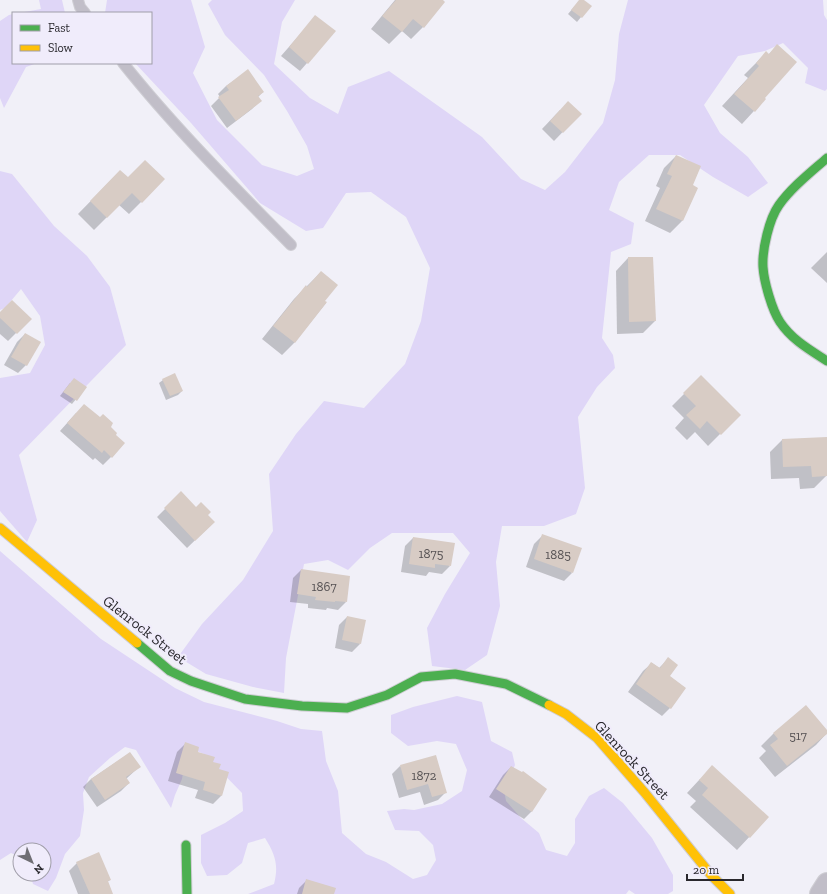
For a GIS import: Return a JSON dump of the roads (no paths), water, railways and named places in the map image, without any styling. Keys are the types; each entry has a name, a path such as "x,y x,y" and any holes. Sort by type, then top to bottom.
{"street":[{"path":"827,158 800,182 778,206 767,231 763,267 769,297 780,322 798,342 827,361"},
{"name":"Glenrock Street","path":"0,528 170,671 191,681 244,699 302,706 347,708 387,695 421,677 456,674 506,684 566,714 597,738 646,793 711,875 730,894"},
{"path":"186,845 188,894"},
{"path":"820,894 827,884"}],"lane":[{"path":"78,0 83,12"},
{"path":"124,64 141,86 214,166 291,245"}]}
